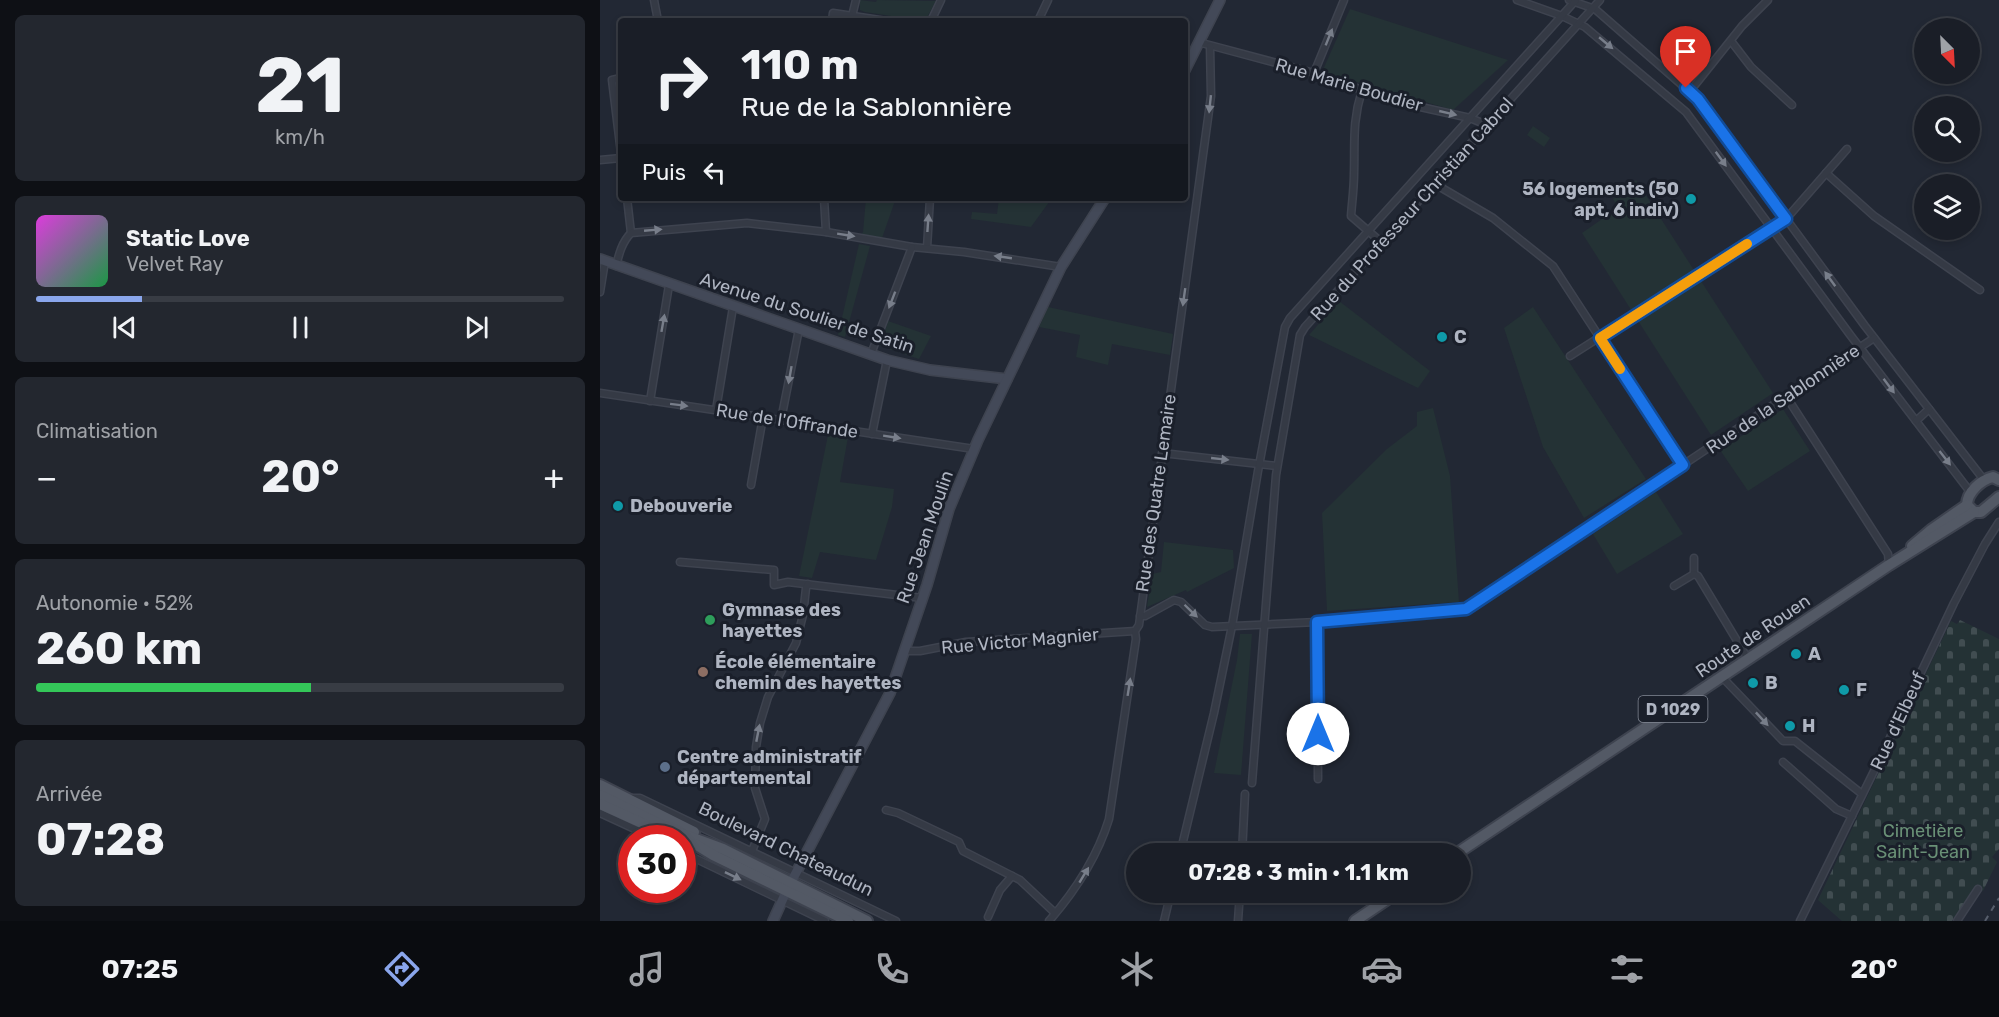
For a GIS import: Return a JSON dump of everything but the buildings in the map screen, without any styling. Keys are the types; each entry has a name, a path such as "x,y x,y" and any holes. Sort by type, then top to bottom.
{"main road":[{"path":"1188,64 1220,0"},
{"name":"Rue Jean Moulin","path":"773,921 890,693 949,509 974,449 1061,267 1103,201"},
{"name":"Avenue du Soulier de Satin","path":"603,260 887,360 930,370 1007,379"},
{"path":"1971,508 1967,498 1994,477"},
{"name":"Route de Rouen","path":"1471,844 1889,565 1931,530 1971,508 1981,512 1998,500"},
{"path":"600,785 673,825"},
{"name":"Boulevard Chateaudun","path":"600,795 671,825"},
{"path":"600,804 668,825"},
{"name":"Boulevard Chateaudun","path":"696,839 786,892 848,921"},
{"path":"696,845 718,852"},
{"name":"Boulevard Chateaudun","path":"786,892 867,921"},
{"path":"1355,921 1382,903"}],"street":[{"path":"654,0 657,18"},
{"path":"852,16 856,0"},
{"path":"932,18 941,0"},
{"path":"1039,18 1048,0"},
{"path":"1314,74 1344,0"},
{"path":"1517,0 1585,27 1686,112 1971,493"},
{"name":"Rue du Professeur Christian Cabrol","path":"1252,783 1277,466 1300,335 1600,0"},
{"path":"1695,86 1768,0"},
{"path":"1183,843 1232,626 1285,327 1290,318 1573,1 1593,8 1698,99 1929,409 1994,477"},
{"path":"832,18 833,13 866,18"},
{"path":"1731,41 1751,67 1792,105"},
{"name":"Rue Marie Boudier","path":"1198,42 1314,74 1362,90 1470,118 1486,125"},
{"name":"Rue des Quatre Lemaire","path":"1049,921 1075,890 1090,865 1103,839 1109,819 1136,639 1135,631 1139,625 1211,96 1210,45"},
{"path":"618,79 612,80 618,131"},
{"path":"1362,90 1355,111 1353,131 1354,174 1351,216 1381,242"},
{"path":"1570,356 1786,219 1847,149"},
{"path":"600,160 618,157"},
{"path":"1826,173 1874,216 1980,290"},
{"path":"1435,184 1493,218 1553,266 1683,465"},
{"path":"627,201 631,233"},
{"path":"824,201 826,232"},
{"path":"927,248 930,201"},
{"path":"616,266 620,250 626,237 631,233 747,223 826,232 912,247 1061,267"},
{"path":"871,354 912,247"},
{"path":"600,292 603,260"},
{"path":"650,402 669,285"},
{"path":"716,410 733,307"},
{"path":"781,420 799,329"},
{"name":"Rue de la Sablonnière","path":"1140,616 1145,616 1174,600 1181,602 1205,625 1212,627 1317,622 1466,609 1874,338"},
{"path":"872,434 887,360"},
{"name":"Rue de l'Offrande","path":"600,393 974,449"},
{"path":"1786,396 1888,554 1889,565"},
{"path":"1916,421 1929,409"},
{"path":"751,485 763,417"},
{"path":"1162,453 1277,466"},
{"name":"Rue d'Elbeuf","path":"1800,921 1954,603 1999,522"},
{"path":"1694,558 1694,574"},
{"path":"680,562 774,570 774,585 781,582 808,584 922,598"},
{"path":"1674,586 1694,574"},
{"path":"1694,574 1698,576 1748,659"},
{"path":"752,850 765,819 755,788 756,747 760,723 768,697 796,643 808,584"},
{"path":"1317,622 1318,779"},
{"name":"Rue Victor Magnier","path":"905,651 920,651 966,642 1135,631"},
{"path":"1722,676 1783,741 1795,741 1862,794"},
{"path":"1783,762 1836,809 1852,816"},
{"path":"1243,843 1245,794"},
{"path":"886,810 898,813 959,842 963,851 1020,880 1055,914"},
{"path":"600,813 626,825"},
{"name":"Boulevard Chateaudun","path":"696,833 752,850 896,921"},
{"name":"Boulevard Chateaudun","path":"696,857 786,892 825,921"},
{"path":"988,917 1000,890 1012,876"},
{"path":"1957,921 1978,889"},
{"path":"1164,921 1168,903"},
{"path":"1238,921 1239,903"}],"green space":[{"path":"860,0 936,1 927,18 904,18 860,10"},
{"path":"1350,9 1508,60 1453,110 1322,72"},
{"path":"1533,126 1550,138 1544,147 1527,135"},
{"path":"1636,180 1773,393 1711,435 1582,233 1618,208 1613,199"},
{"path":"866,201 895,201 882,238 861,236"},
{"path":"999,201 1050,201 1031,227 971,219 972,212 997,214"},
{"path":"859,244 870,246 845,337 838,335"},
{"path":"1339,301 1430,371 1418,388 1309,335"},
{"path":"1048,307 1173,334 1170,355 1112,344 1108,365 1076,357 1080,335 1039,327"},
{"path":"1533,307 1646,479 1584,518 1543,447 1504,328"},
{"path":"888,321 931,336 919,359 880,346"},
{"path":"1433,408 1450,476 1459,602 1327,611 1322,513 1387,449 1417,426 1417,412"},
{"path":"1783,409 1810,451 1748,491 1720,450"},
{"path":"828,435 848,437 840,482 894,489 892,507 876,560 820,552 812,578 799,576"},
{"path":"1656,492 1683,534 1617,574 1593,534"},
{"path":"1164,542 1233,550 1234,568 1187,592 1186,590 1147,607 1152,574 1161,572"},
{"name":"Cimetière Saint-Jean","path":"1960,620 1999,639 1999,849 1992,857 1997,862 1983,891 1976,888 1952,921 1842,921 1818,900 1951,621 1957,624"},
{"path":"1240,634 1252,634 1241,775 1214,773 1237,660"}],"railway":[{"path":"1985,921 1999,898"}],"slow traffic":[{"path":"1620,369 1600,338 1747,244"}],"place":[{"name":"56 logements (50 apt, 6 indiv)","path":"1691,199"},
{"name":"C","path":"1442,337"},
{"name":"Debouverie","path":"618,506"},
{"name":"Gymnase des hayettes","path":"710,620"},
{"name":"A","path":"1796,654"},
{"name":"École élémentaire chemin des hayettes","path":"703,672"},
{"name":"B","path":"1753,683"},
{"name":"F","path":"1844,690"},
{"name":"H","path":"1790,726"},
{"name":"Centre administratif départemental","path":"665,767"}],"route":[{"path":"1318,734 1317,622 1466,609 1587,531 1683,465 1600,338 1786,219 1698,99 1686,88"}]}
